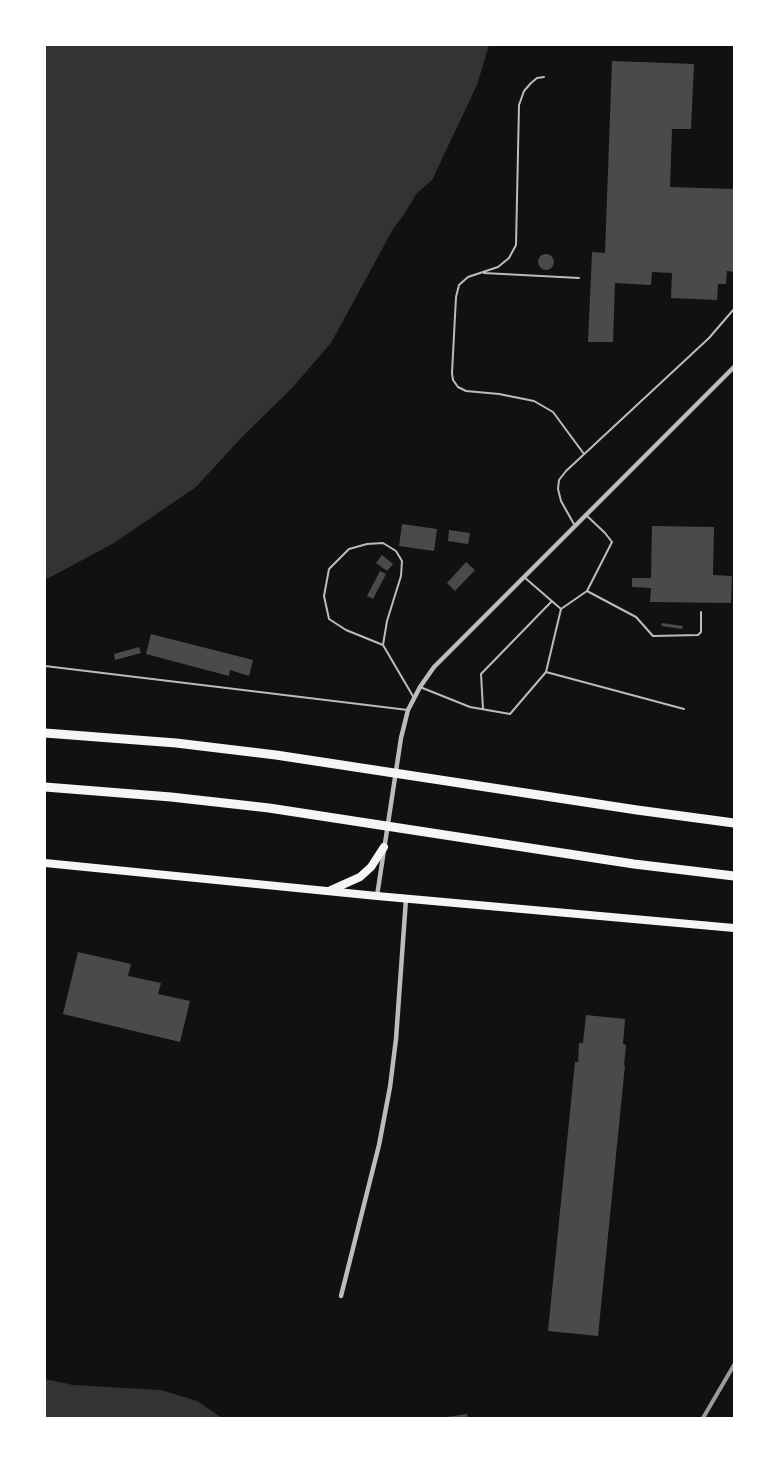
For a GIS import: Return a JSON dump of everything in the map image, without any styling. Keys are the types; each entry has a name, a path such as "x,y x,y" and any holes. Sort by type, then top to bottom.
{"highway":[{"path":"45,733 176,743 276,755 637,810 734,822"},
{"path":"45,787 182,798 269,808 634,864 734,876"}],"main road":[{"path":"327,891 360,877 371,867 384,847"},
{"path":"45,860 58,864 377,896 734,928"}],"street":[{"path":"377,896 401,738 408,710 420,687 434,667 734,367"},
{"path":"341,1296 379,1145 390,1087 396,1040 406,898"}],"lane":[{"path":"544,77 537,78 531,83 524,92 519,105 516,245 510,258 498,267 468,277 459,285 456,297 452,373 453,380 458,387 466,391 499,394 534,401 553,412 584,454"},
{"path":"481,273 579,278"},
{"path":"575,526 561,501 558,489 559,480 584,454 710,338 734,309"},
{"path":"420,687 470,707 510,714 546,672 561,609 587,591 612,542 586,516"},
{"path":"383,645 387,621 401,576 402,561 396,551 383,543 367,544 349,549 329,569 324,596 329,619 346,630 383,645 414,698"},
{"path":"524,577 561,609"},
{"path":"587,591 636,617 653,636 698,635 701,632 701,612"},
{"path":"483,709 481,674 552,601"},
{"path":"45,666 408,710"},
{"path":"546,672 684,709"}],"shaded area":[{"path":"45,45 489,45 477,85 432,180 417,193 393,229 331,343 292,388 241,438 196,487 114,543 45,580"},
{"path":"45,1379 73,1385 161,1390 197,1401 222,1418 45,1418"}],"building":[{"path":"612,61 694,64 691,129 672,129 670,187 734,189 734,272 727,271 726,284 718,284 717,300 671,298 672,273 652,272 651,285 615,283 613,342 588,342 592,252 605,253"},
{"path":"546,254 552,256 554,262 552,268 546,270 540,268 538,262 540,256"},
{"path":"402,524 437,529 434,551 399,546"},
{"path":"652,526 714,527 713,575 732,576 731,603 650,602 651,588 632,587 632,578 651,578"},
{"path":"449,530 470,533 468,544 448,541"},
{"path":"382,555 393,564 387,571 376,563"},
{"path":"466,562 475,570 455,591 447,583"},
{"path":"380,571 386,574 373,599 367,596"},
{"path":"662,623 683,626 682,629 661,626"},
{"path":"151,634 253,660 249,676 230,670 229,676 146,654"},
{"path":"139,647 141,653 115,660 114,654"},
{"path":"78,952 131,964 128,976 161,983 158,994 190,1001 180,1042 63,1014"},
{"path":"586,1015 625,1019 623,1044 626,1045 598,1336 548,1331 575,1062 578,1062 579,1043 583,1043"},
{"path":"467,1414 468,1418 447,1418 447,1417"}],"railway":[{"path":"703,1418 734,1365"}]}
